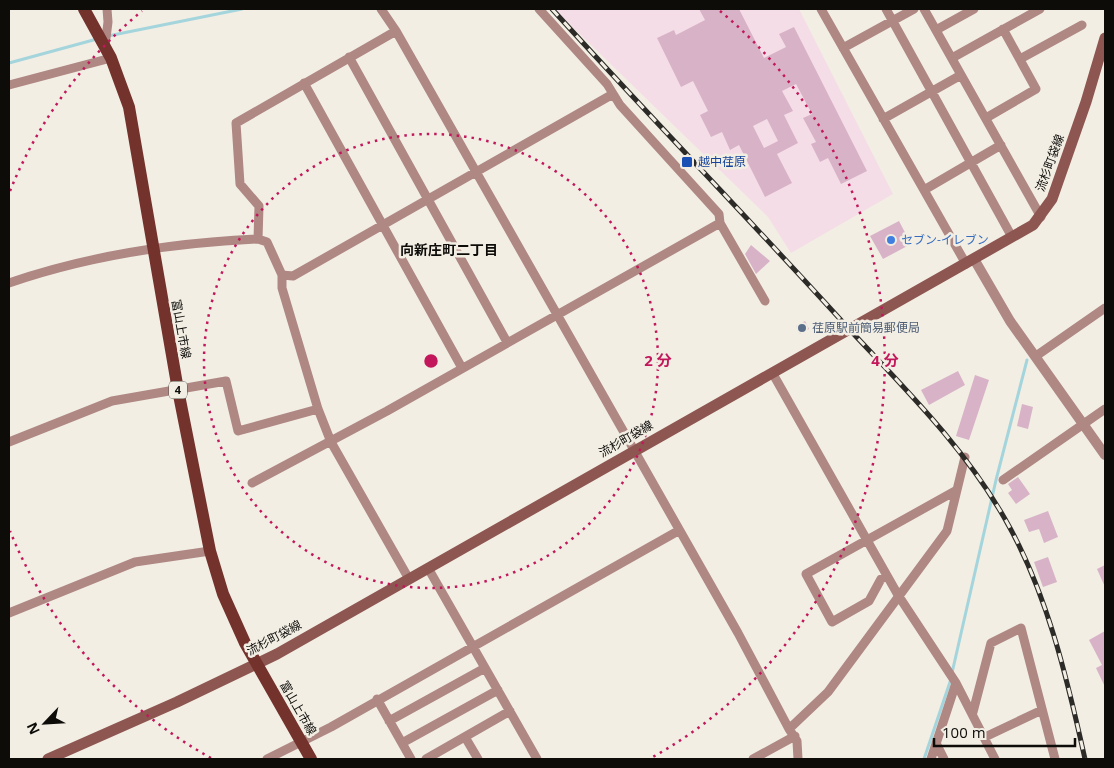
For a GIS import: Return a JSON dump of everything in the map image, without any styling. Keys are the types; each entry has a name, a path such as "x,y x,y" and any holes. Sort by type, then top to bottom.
{"main road":[{"name":"富山上市線","path":"84,9 111,58 129,107 178,390 210,551 223,594 256,664 311,759"},
{"name":"流杉町袋線","path":"48,759 256,664 1033,225 1041,217 1052,199 1086,102 1105,38"}],"street":[{"path":"105,46 108,22 107,9"},
{"path":"381,9 396,31 678,531 738,633 792,732 798,759"},
{"path":"540,9 607,84 620,105 719,214 720,223 765,301"},
{"path":"821,9 924,190 1010,321 1105,455"},
{"path":"886,9 1012,237"},
{"path":"844,48 914,9"},
{"path":"924,9 1041,217"},
{"path":"936,30 974,9"},
{"path":"952,58 1040,9"},
{"path":"1020,59 1082,25"},
{"path":"986,118 1036,89 1003,30"},
{"path":"258,239 259,206 240,184 236,123 396,31"},
{"path":"349,57 426,199 507,342"},
{"path":"9,85 111,58"},
{"path":"883,119 961,75"},
{"path":"304,83 384,224 462,368"},
{"path":"282,276 293,276 613,94"},
{"path":"924,190 1001,145"},
{"path":"252,483 331,442 720,223"},
{"path":"9,283 85,260 152,247 194,242 258,239 267,242 282,276 282,288 318,409 331,442 409,579"},
{"path":"1036,356 1105,308"},
{"path":"772,374 898,595 973,712 995,759"},
{"path":"9,442 112,400 226,381 238,432 318,409"},
{"path":"1003,480 1105,409"},
{"path":"753,759 792,732 828,692 947,531 965,457"},
{"path":"887,576 881,579 869,602 832,622 806,574 957,490"},
{"path":"267,759 301,742 678,531"},
{"path":"9,614 135,562 210,551"},
{"path":"428,568 538,759"},
{"path":"973,712 991,643 1021,628 1054,759"},
{"path":"389,721 485,668"},
{"path":"931,759 956,683"},
{"path":"402,744 498,690"},
{"path":"377,699 411,759"},
{"path":"985,737 1042,710"},
{"path":"426,759 510,711"},
{"path":"465,737 478,759"},
{"path":"936,742 944,759"}],"shaded area":[{"path":"554,9 799,9 893,194 791,253 768,217"}],"building":[{"path":"699,9 739,9 764,58 786,47 779,34 794,27 867,171 841,184 828,158 820,162 811,144 816,142 803,118 812,114 796,84 782,91 793,111 784,115 798,143 777,154 792,183 765,197 739,145 730,150 722,132 711,137 700,115 708,111 693,81 681,87 657,38 674,30 676,35 705,20","holes":["767,119 778,141 764,148 753,126"]},
{"name":"セブン-イレブン","path":"899,221 911,244 883,259 870,236"},
{"path":"751,245 770,261 756,274 745,254"},
{"path":"805,321 809,329 800,334 796,326"},
{"path":"958,371 965,385 929,405 921,390"},
{"path":"975,375 989,380 969,440 956,436"},
{"path":"1022,404 1033,407 1028,429 1017,426"},
{"path":"1018,477 1030,494 1016,504 1008,493 1012,490 1008,484"},
{"path":"1048,511 1058,537 1044,543 1039,529 1029,532 1024,520"},
{"path":"1048,557 1057,582 1043,587 1034,562"},
{"path":"1105,565 1105,587 1097,569"},
{"path":"1105,631 1105,687 1096,668 1102,665 1089,640"}],"waterway":[{"path":"108,36 242,9"},
{"path":"9,63 97,39"},
{"path":"952,673 996,480 1027,360"},
{"path":"924,759 951,679"}],"railway":[{"path":"552,9 913,397 953,443 989,493 1020,547 1044,606 1063,667 1085,759"}],"place":[{"name":"越中荏原","path":"687,162"},
{"name":"セブン-イレブン","path":"891,240"},
{"name":"荏原駅前簡易郵便局","path":"802,328"}],"district":[{"name":"向新庄町二丁目","path":"449,250"}]}
